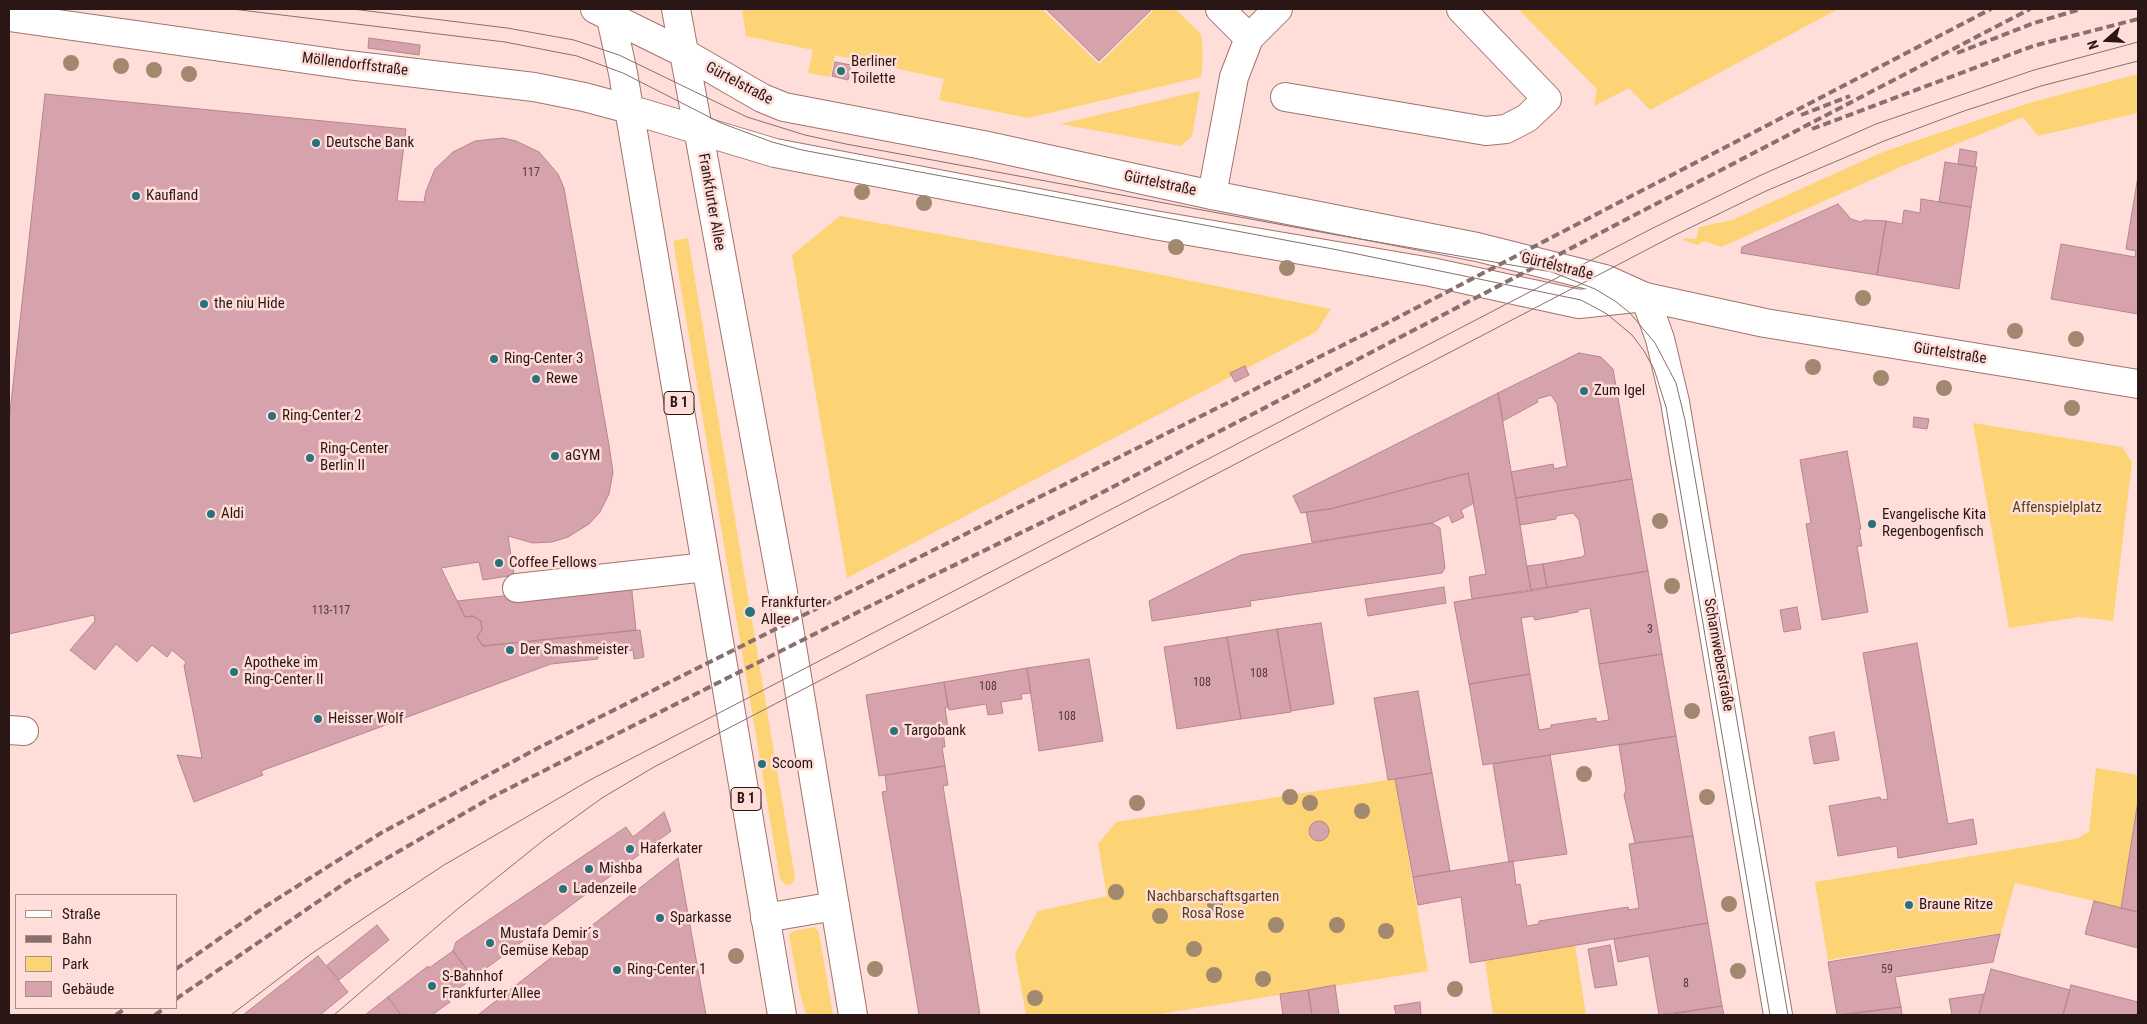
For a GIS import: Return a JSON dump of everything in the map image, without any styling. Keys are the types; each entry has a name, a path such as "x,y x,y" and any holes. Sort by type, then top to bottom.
{"main road":[{"name":"Frankfurter Allee","path":"676,9 782,586 853,1015"},
{"path":"1220,9 1249,38"},
{"path":"1212,196 1234,77 1249,38 1278,9"},
{"path":"1285,98 1486,131 1506,129 1527,118 1548,99 1461,9"},
{"path":"605,11 684,53"},
{"name":"B 1","path":"605,11 629,109 782,1015"},
{"name":"Möllendorffstraße","path":"9,17 348,65 534,87 584,97 698,130"},
{"name":"Gürtelstraße","path":"684,53 747,91 784,107 983,145 1212,196 1477,247 1605,279 1645,297 1765,323 2138,384"},
{"name":"Gürtelstraße","path":"698,130 775,153 1154,225 1431,272 1579,304 1645,297"},
{"name":"Scharnweberstraße","path":"1645,297 1660,340 1674,402 1778,1015"},
{"path":"517,588 706,567"},
{"path":"766,918 835,906"}],"green space":[{"path":"742,9 1042,9 1099,64 1152,12 1152,9 1175,9 1201,34 1203,56 1201,77 1028,118 939,100 944,79 835,55 830,77 808,73 813,50 746,36"},
{"path":"1518,9 1838,9 1650,110 1629,88 1594,106 1597,89"},
{"path":"2138,74 2138,113 2038,136 2023,117 1898,168 1721,247 1704,241 1698,245 1682,240 1687,238 1696,239 1699,227 1732,220 1878,154 2029,103"},
{"path":"1200,91 1192,136 1181,146 1060,124"},
{"path":"840,216 1142,271 1331,309 1316,332 847,578 792,255"},
{"path":"688,238 795,878 792,884 786,885 780,879 673,241"},
{"name":"Affenspielplatz","path":"1973,423 2122,447 2132,462 2113,621 2079,617 2009,628"},
{"path":"2096,768 2138,775 2138,801 2121,907 2015,883 2001,933 1828,960 1815,882 2075,839 2089,832"},
{"name":"Nachbarschaftsgarten Rosa Rose","path":"1395,779 1428,971 1154,1015 1026,1015 1015,954 1038,911 1107,896 1098,844 1116,822"},
{"path":"815,927 819,933 833,1015 806,1015 799,989 789,935 793,931"},
{"path":"1575,945 1586,1015 1493,1015 1485,961"}],"building":[{"path":"1046,9 1150,9 1151,10 1099,61"},
{"path":"369,38 420,45 419,55 368,48"},
{"name":"Berliner Toilette","path":"835,62 851,65 848,80 832,76"},
{"name":"Ring-Center Berlin II","path":"45,94 406,129 397,201 424,202 426,191 435,169 453,152 475,141 503,138 516,141 539,152 558,174 564,188 613,472 609,494 600,512 589,524 568,537 552,542 533,543 508,536 514,575 483,580 479,562 441,568 465,617 473,616 481,621 482,630 477,637 483,646 640,630 644,657 634,659 633,650 598,655 598,659 551,664 261,771 263,775 194,802 177,755 202,758 184,666 186,662 172,650 167,657 152,645 137,662 116,644 95,670 70,650 95,621 94,615 9,634 9,421"},
{"path":"1960,149 1977,152 1975,167 1958,164"},
{"path":"1945,162 1977,167 1971,207 1939,202"},
{"path":"2138,176 2138,314 2051,299 2061,244 2135,257 2136,251 2126,249"},
{"path":"1921,199 1971,207 1959,289 1877,275 1886,221 1902,224 1904,210 1920,213"},
{"path":"1838,204 1851,219 1861,222 1864,220 1886,221 1877,275 1741,253 1742,247"},
{"path":"1579,353 1601,357 1613,369 1632,479 1516,498 1511,472 1553,464 1554,469 1567,466 1557,404 1551,395 1537,399 1538,402 1503,421 1498,393"},
{"path":"1245,366 1249,375 1235,382 1230,373"},
{"path":"1498,393 1531,591 1472,599 1469,577 1486,574 1468,473 1330,509 1301,513 1293,496"},
{"path":"1914,417 1929,419 1927,429 1913,427"},
{"path":"1847,451 1861,529 1859,529 1862,546 1857,546 1868,612 1822,620 1806,524 1811,523 1800,460"},
{"path":"1468,473 1474,503 1461,510 1464,517 1452,523 1449,515 1432,523 1312,542 1306,512 1330,509"},
{"path":"1632,479 1648,571 1547,588 1543,564 1582,557 1585,554 1579,520 1573,513 1556,516 1556,519 1520,525 1516,498"},
{"path":"1432,523 1440,528 1445,568 1442,573 1250,601 1251,606 1152,621 1149,601 1241,555"},
{"path":"1543,564 1547,588 1531,591 1527,566"},
{"path":"1648,571 1662,654 1599,664 1590,608 1535,620 1533,616 1521,618 1530,674 1469,684 1454,602"},
{"path":"631,582 636,630 483,646 477,637 482,630 481,621 473,616 465,617 457,601"},
{"path":"1444,587 1446,603 1368,616 1365,599"},
{"path":"1797,607 1801,629 1784,632 1780,610"},
{"path":"1321,623 1334,704 1291,711 1277,629"},
{"path":"1277,629 1291,712 1241,719 1227,637"},
{"path":"1227,637 1241,719 1177,729 1164,647"},
{"path":"1917,643 1948,824 1973,819 1977,844 1898,858 1897,846 1838,856 1829,806 1880,797 1881,800 1888,799 1863,653"},
{"path":"1662,654 1676,736 1483,765 1469,684 1530,674 1539,730 1551,728 1551,725 1596,718 1596,722 1609,720 1599,664"},
{"path":"1089,659 1103,741 1039,751 1027,668"},
{"path":"1027,668 1031,693 1021,694 1022,699 1001,702 1003,713 988,715 986,704 949,710 944,682"},
{"path":"944,682 948,707 945,708 948,727 939,728 943,730 945,747 942,747 945,766 879,776 866,695"},
{"path":"1418,691 1432,773 1388,780 1374,698"},
{"path":"1834,732 1839,760 1814,764 1809,737"},
{"path":"1676,736 1693,836 1635,843 1624,795 1626,790 1619,745"},
{"path":"1550,755 1567,854 1509,862 1493,764"},
{"path":"945,766 948,785 943,786 980,1015 919,1015 882,792 887,791 885,775"},
{"path":"1432,773 1450,871 1413,877 1395,779"},
{"path":"2138,801 2138,912 2121,908"},
{"name":"Ladenzeile","path":"664,812 671,831 473,978 453,951 456,942 626,827 633,837"},
{"path":"1315,821 1323,821 1329,827 1329,835 1323,841 1315,841 1309,835 1309,827"},
{"path":"1693,836 1708,923 1470,963 1461,897 1418,905 1413,877 1513,861 1516,885 1520,884 1527,926 1539,924 1539,921 1628,907 1629,910 1639,908 1629,844"},
{"name":"Ring-Center 1","path":"678,858 706,1015 478,1015"},
{"path":"2094,901 2138,912 2138,948 2085,934"},
{"path":"1708,923 1722,1006 1659,1015 1649,956 1618,962 1614,939"},
{"path":"377,925 389,940 339,980 327,965"},
{"path":"2000,934 1993,962 1895,977 1901,1007 1837,1015 1828,962"},
{"path":"1610,945 1617,985 1595,988 1588,949"},
{"name":"S-Bahnhof Frankfurter Allee","path":"453,951 473,978 452,994 453,997 449,1000 450,1002 432,1015 401,1015 388,997 428,966 429,968"},
{"path":"318,956 348,992 320,1015 243,1015"},
{"path":"1991,969 2070,990 2063,1015 1979,1015"},
{"path":"1335,985 1339,1015 1312,1015 1308,990"},
{"path":"2071,985 2138,1002 2138,1015 2063,1015"},
{"path":"1308,990 1312,1015 1283,1015 1280,994"},
{"path":"1984,994 1979,1015 1952,1015 1949,999"},
{"path":"388,997 401,1015 365,1015"},
{"path":"1420,1002 1421,1015 1396,1015 1394,1006"},
{"path":"1722,1006 1724,1015 1668,1015"},
{"path":"1901,1007 1902,1015 1845,1015"}],"tram line":[{"path":"232,9 505,42 577,56 623,73 721,123 772,142 802,150 1333,249 1581,300 1607,314 1632,335 1644,351 1654,369 1666,407 1770,1015"},
{"path":"352,9 507,28 574,40 619,55 747,117 805,135 1337,235 1552,272 1595,289 1615,301 1630,313 1655,343 1676,383 1685,420 1788,1015"},
{"path":"231,1015 311,954 444,865 590,780 1649,230 1759,176 1876,124 2034,70 2138,42"},
{"path":"334,1015 454,912 545,839 602,798 654,767 1675,235 1766,191 1884,141 1964,111 2041,86 2138,61"}],"railway":[{"path":"178,968 266,906 381,833 538,748 1391,321 1991,9"},
{"path":"178,998 348,881 492,797 862,610 1082,503 2030,9"},
{"path":"1957,53 2034,23 2081,9"},
{"path":"1812,129 2033,46 2138,19"},
{"path":"1801,115 1850,96"},
{"path":"116,1015 125,1009"},
{"path":"155,1015 164,1009"}],"place":[{"name":"Berliner Toilette","path":"841,71"},
{"name":"Deutsche Bank","path":"316,143"},
{"name":"Kaufland","path":"136,196"},
{"name":"the niu Hide","path":"204,304"},
{"name":"Ring-Center 3","path":"494,359"},
{"name":"Rewe","path":"536,379"},
{"name":"Zum Igel","path":"1584,391"},
{"name":"Ring-Center 2","path":"272,416"},
{"name":"aGYM","path":"555,456"},
{"name":"Ring-Center Berlin II","path":"310,458"},
{"name":"Aldi","path":"211,514"},
{"name":"Evangelische Kita Regenbogenfisch","path":"1872,524"},
{"name":"Coffee Fellows","path":"499,563"},
{"name":"Frankfurter Allee","path":"750,612"},
{"name":"Der Smashmeister","path":"510,650"},
{"name":"Apotheke im Ring-Center II","path":"234,672"},
{"name":"Heisser Wolf","path":"318,719"},
{"name":"Targobank","path":"894,731"},
{"name":"Scoom","path":"762,764"},
{"name":"Haferkater","path":"630,849"},
{"name":"Mishba","path":"589,869"},
{"name":"Ladenzeile","path":"563,889"},
{"name":"Braune Ritze","path":"1909,905"},
{"name":"Sparkasse","path":"660,918"},
{"name":"Mustafa Demir´s Gemüse Kebap","path":"490,943"},
{"name":"Ring-Center 1","path":"617,970"},
{"name":"S-Bahnhof Frankfurter Allee","path":"432,986"}]}
